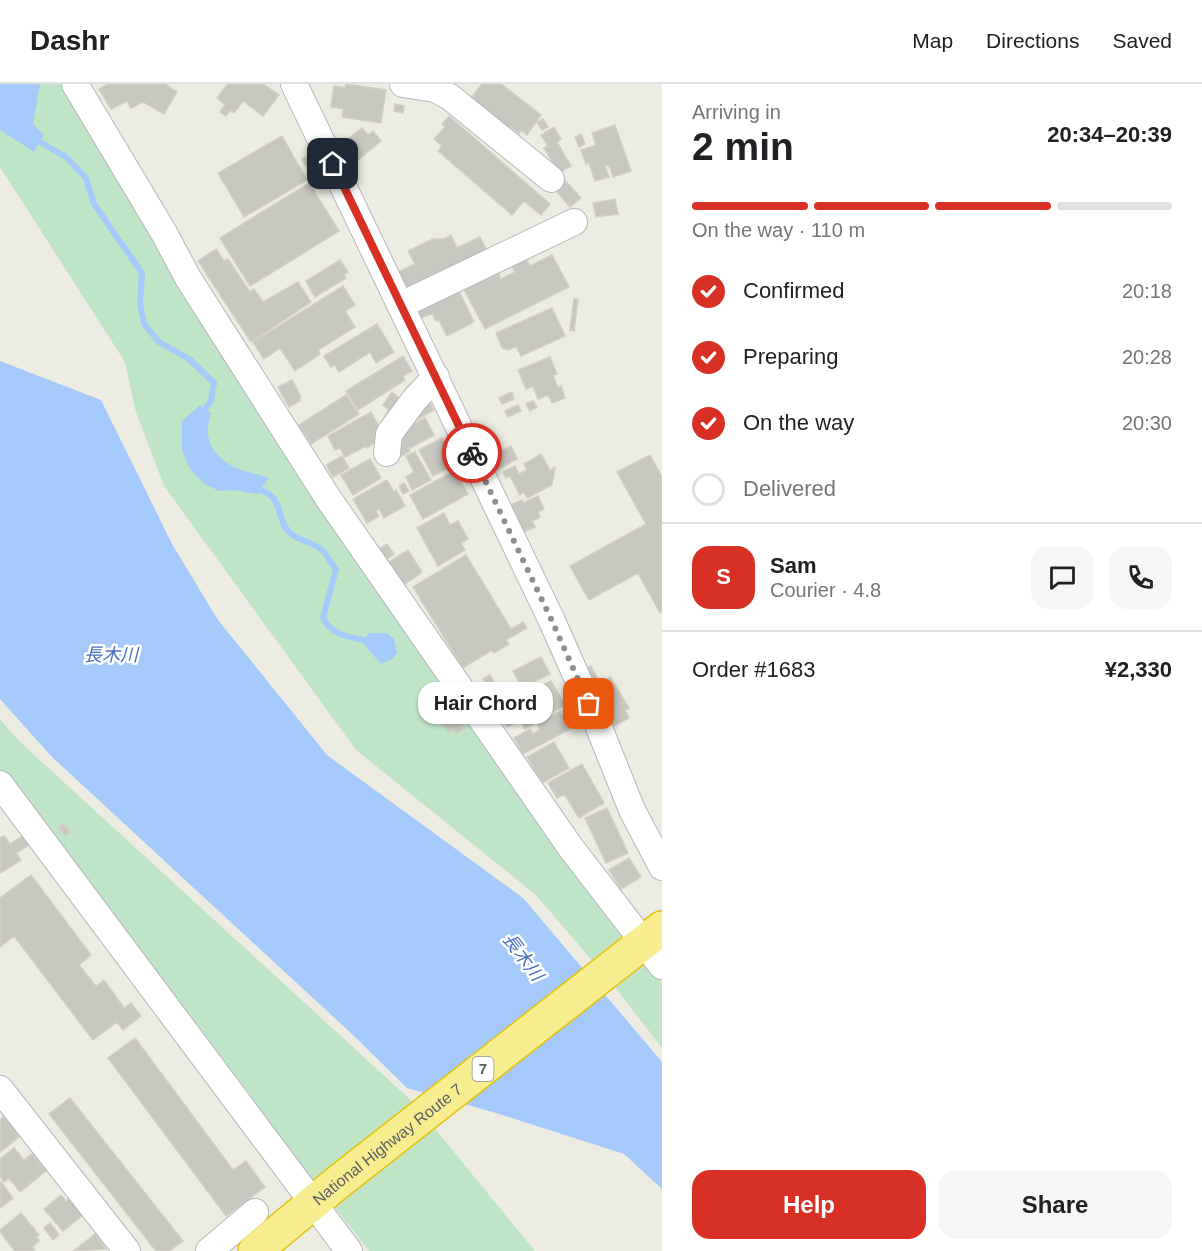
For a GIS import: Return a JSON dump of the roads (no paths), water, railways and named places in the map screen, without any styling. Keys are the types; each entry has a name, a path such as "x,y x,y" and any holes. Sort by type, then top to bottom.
{"highway":[{"name":"National Highway Route 7","path":"255,1251 337,1183 649,948"}],"street":[{"path":"75,84 164,233 188,278 328,498 571,848 649,948"},
{"path":"294,84 552,621 598,724 632,810 662,867"},
{"path":"403,84 435,89 450,97 551,179"},
{"path":"401,305 574,222"},
{"path":"387,453 389,434 415,399 436,377"},
{"path":"0,784 349,1251"},
{"path":"3,1098 127,1251"},
{"path":"209,1251 255,1212"}],"water":[{"path":"0,84 40,84 33,124 44,135 34,152 0,130"},
{"name":"長木川","path":"0,361 101,400 172,544 218,620 327,755 523,898 662,1062 662,1189 624,1154 496,1113 407,1088 353,1035 51,756 0,699"},
{"path":"200,405 211,413 208,437 218,456 235,468 269,478 257,494 233,490 219,491 203,483 190,469 182,451 182,421"},
{"path":"370,633 387,633 394,639 397,653 392,659 381,664 361,641"}],"waterway":[{"path":"40,142 66,157 86,178 94,204 142,273 140,304 144,324 159,342 189,359 214,383 211,401 200,415"},
{"path":"254,488 276,501 282,520 289,532 322,550 336,569 323,618 327,624 342,635 368,641"}],"place":[{"name":"Hair Chord","path":"589,704"}]}
